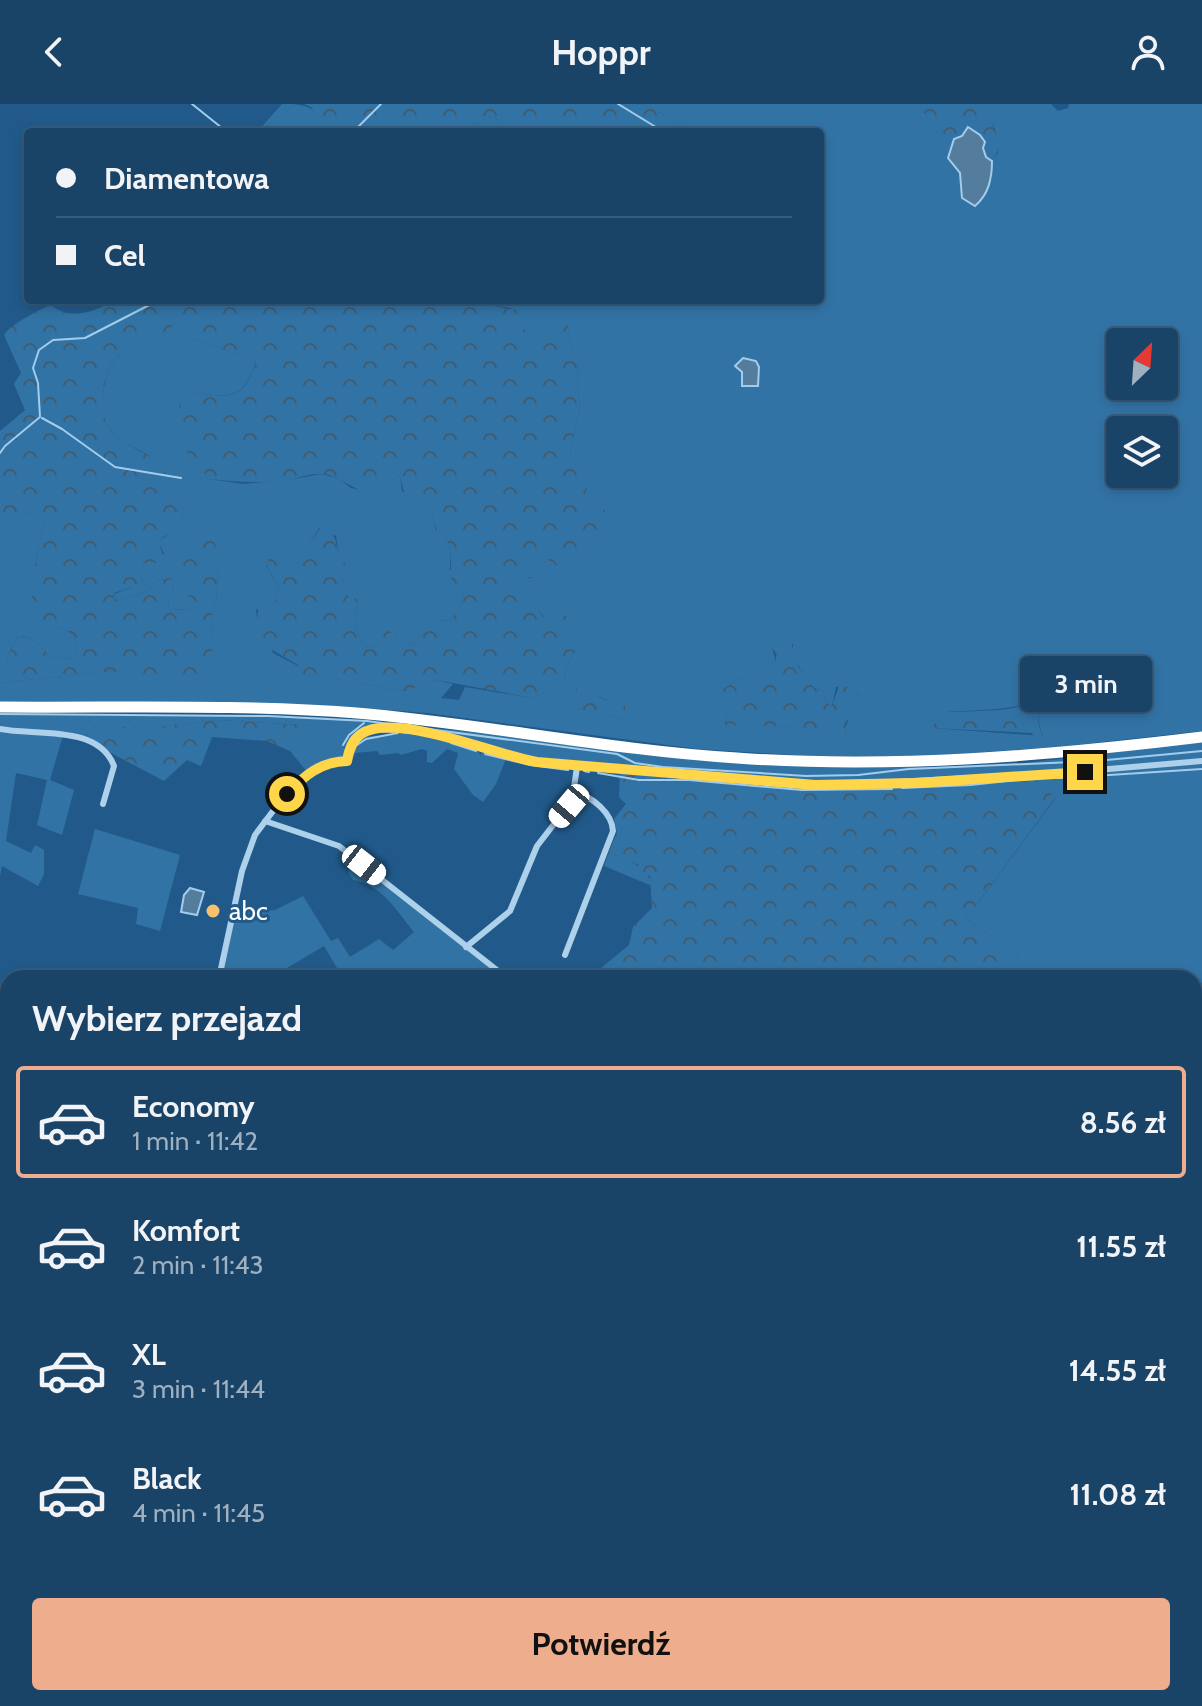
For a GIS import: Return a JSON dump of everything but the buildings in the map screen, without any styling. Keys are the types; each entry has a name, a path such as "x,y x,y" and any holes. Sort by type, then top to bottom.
{"highway":[{"path":"0,707 313,710 407,718 672,753 827,763 992,759 1202,737"}],"street":[{"path":"0,729 75,736 106,753 113,762 114,770 103,804"},
{"path":"221,970 253,837 308,773 323,765 347,761 351,746 363,733 371,730 408,729 438,734 526,760 577,767 793,784 842,785 1051,774 1202,761"},
{"path":"466,947 510,911 537,846 572,801 577,767"},
{"path":"565,955 614,828 610,817 590,798 575,793"},
{"path":"265,821 339,846 496,970"}],"green space":[{"path":"282,104 310,108 320,121 306,128 261,128"},
{"path":"304,104 636,104 648,106 685,128 510,128 492,116 468,128 289,128 294,124 306,127 320,121 311,107"},
{"path":"636,104 927,104 924,112 935,129 947,140 954,139 948,158 960,173 960,184 980,202 992,179 992,161 998,153 995,129 986,114 985,104 1051,104 1058,111 1068,108 1069,104 1202,104 1202,731 1057,747 928,756 809,756 698,749 427,713 325,705 0,702 0,683 110,671 151,674 212,645 211,615 216,601 218,569 190,596 194,610 169,609 168,601 174,591 171,578 155,581 149,590 119,601 113,599 114,594 133,587 146,587 140,576 144,562 154,561 164,554 159,543 162,538 177,531 183,516 154,488 150,456 122,440 107,425 103,410 105,384 108,372 121,353 140,341 166,334 173,324 182,326 189,337 256,361 246,384 232,394 189,391 179,406 188,444 188,460 199,464 209,479 243,484 321,474 338,478 351,488 373,492 381,461 400,477 402,491 432,513 436,531 447,539 451,550 450,569 464,592 462,604 451,620 436,621 412,645 391,635 375,648 361,643 355,624 358,600 349,599 336,536 319,528 299,563 275,550 266,565 279,589 276,601 256,610 258,624 273,653 298,666 301,673 404,691 437,680 453,684 441,698 459,700 465,687 532,698 563,685 567,666 577,648 511,590 510,578 533,578 587,493 570,455 580,406 578,360 570,344 567,320 558,332 543,338 524,329 511,308 487,304 824,304 824,128 685,128 648,106","holes":["782,640 793,644 801,671 807,673 814,687 823,690 827,703 832,706 836,687 845,686 859,695 845,734 802,727 725,724 727,714 699,686 722,690 738,680 761,673 776,662 772,647","577,688 625,704 625,719 573,707","1027,698 1048,700 1039,717 1043,736 931,728 946,712 1023,705"]},
{"path":"927,104 985,104 998,140 992,161 986,158 985,142 980,135 947,141 924,112"},
{"path":"492,116 510,128 468,128"},
{"path":"106,304 487,304 522,311 524,329 543,338 558,332 567,318 570,344 578,360 580,406 570,455 588,464 587,492 598,499 605,511 591,554 573,563 557,566 547,559 534,578 510,579 512,590 526,595 543,617 563,612 572,623 577,648 567,666 563,685 532,698 437,680 404,691 300,673 298,665 255,640 259,602 276,601 279,589 266,564 275,549 285,558 299,563 299,549 308,547 320,528 327,527 331,532 346,565 343,579 349,598 358,599 355,624 361,643 375,648 380,642 372,630 382,624 401,642 412,645 436,621 451,620 462,604 464,592 451,579 451,550 447,539 436,531 432,513 407,503 400,477 382,462 374,492 366,492 322,474 274,482 209,479 199,465 188,460 180,413 183,397 189,391 223,396 239,391 246,384 256,361 189,337 182,326 173,324 166,334 139,342 119,355 107,375 104,388 103,411 107,425 124,442 164,465 167,481 154,488 183,516 177,532 162,537 159,543 165,563 144,563 140,576 146,587 114,593 113,598 119,601 149,590 155,581 171,578 174,591 168,601 169,609 194,610 178,569 179,556 186,550 190,533 213,539 219,554 216,601 211,615 213,669 201,679 110,671 0,683 0,667 6,664 18,637 33,640 50,657 75,659 78,648 71,633 57,627 45,631 28,629 44,521 36,510 0,521 0,431 25,410 14,384 21,373 4,335 19,322 51,305 75,314"},
{"path":"36,510 44,521 35,566 45,631 57,627 71,633 78,648 75,659 50,657 33,640 18,637 6,664 0,667 0,521"},
{"path":"791,639 793,651 800,659 798,666 807,673 813,687 823,690 827,703 832,706 840,683 860,697 863,712 846,721 845,735 802,727 725,725 727,714 697,693 699,685 722,690 738,680 761,673 776,662 772,647 782,640"},
{"path":"586,681 590,683 590,691 597,696 609,701 622,700 625,719 572,707 577,688"},
{"path":"1032,694 1048,696 1039,718 1043,737 1034,737 1032,733 931,728 946,712 1019,707"},
{"path":"0,713 321,717 817,767 1025,763 1202,742 1202,970 1009,970 1020,956 966,919 1055,799 1051,795 1051,775 815,785 507,756 496,784 483,802 473,795 454,769 458,753 447,749 432,763 427,762 427,751 422,749 401,755 380,755 377,751 355,753 354,758 354,749 361,739 412,733 436,736 477,749 481,756 482,748 479,745 420,728 386,725 360,729 352,735 344,749 349,751 347,761 337,761 308,773 290,751 319,726 217,720 156,727 92,727 85,738 64,732 50,780 74,790 62,835 37,825 47,780 16,773 6,841 31,853 35,845 44,850 44,874 38,886 2,866 0,876"},
{"path":"217,720 320,726 290,751 267,741 212,737 201,766 187,760 164,781 86,738 91,727 156,727"},
{"path":"620,770 793,784 1051,774 1051,795 1055,798 966,919 1020,956 1009,970 599,970 629,945 633,927 652,908 650,876 637,870 639,865 609,852 617,832 614,819 626,804 619,797"},
{"path":"95,829 180,855 160,931 136,924 138,908 78,894"},
{"path":"609,852 641,868 652,886 604,866"},
{"path":"357,860 497,970 343,970 337,968 324,946 284,970 220,970 233,913 275,910 303,896 331,941 338,938 350,957 379,939 393,950 414,932 380,893 353,880 348,872"}],"shaded area":[{"path":"968,127 985,142 986,157 992,161 989,185 975,206 962,198 960,173 948,158 954,139 962,136"},
{"path":"743,358 756,361 759,367 758,386 742,386 742,372 735,366"},
{"path":"190,888 204,892 197,915 181,912 184,895"}],"waterway":[{"path":"192,104 222,128"},
{"path":"357,128 381,104"},
{"path":"618,104 657,128"},
{"path":"0,453 40,417 38,383 33,368 39,350 53,340 85,338 151,304"},
{"path":"42,418 115,467 181,478"},
{"path":"0,714 268,716 367,721 617,754 635,763 663,767 806,776 1096,761 1202,751"},
{"path":"343,745 349,735 364,723"},
{"path":"357,745 366,739 398,733"},
{"path":"451,743 476,751"},
{"path":"485,754 568,770"},
{"path":"1094,776 1202,769"},
{"path":"584,771 589,772"},
{"path":"598,773 639,780 689,780 802,790 892,789"},
{"path":"902,788 1077,778"}],"place":[{"name":"abc","path":"213,911"}],"route":[{"path":"287,794 318,767 347,761 354,741 371,730 424,731 537,762 793,784 935,782 1085,772"}]}
